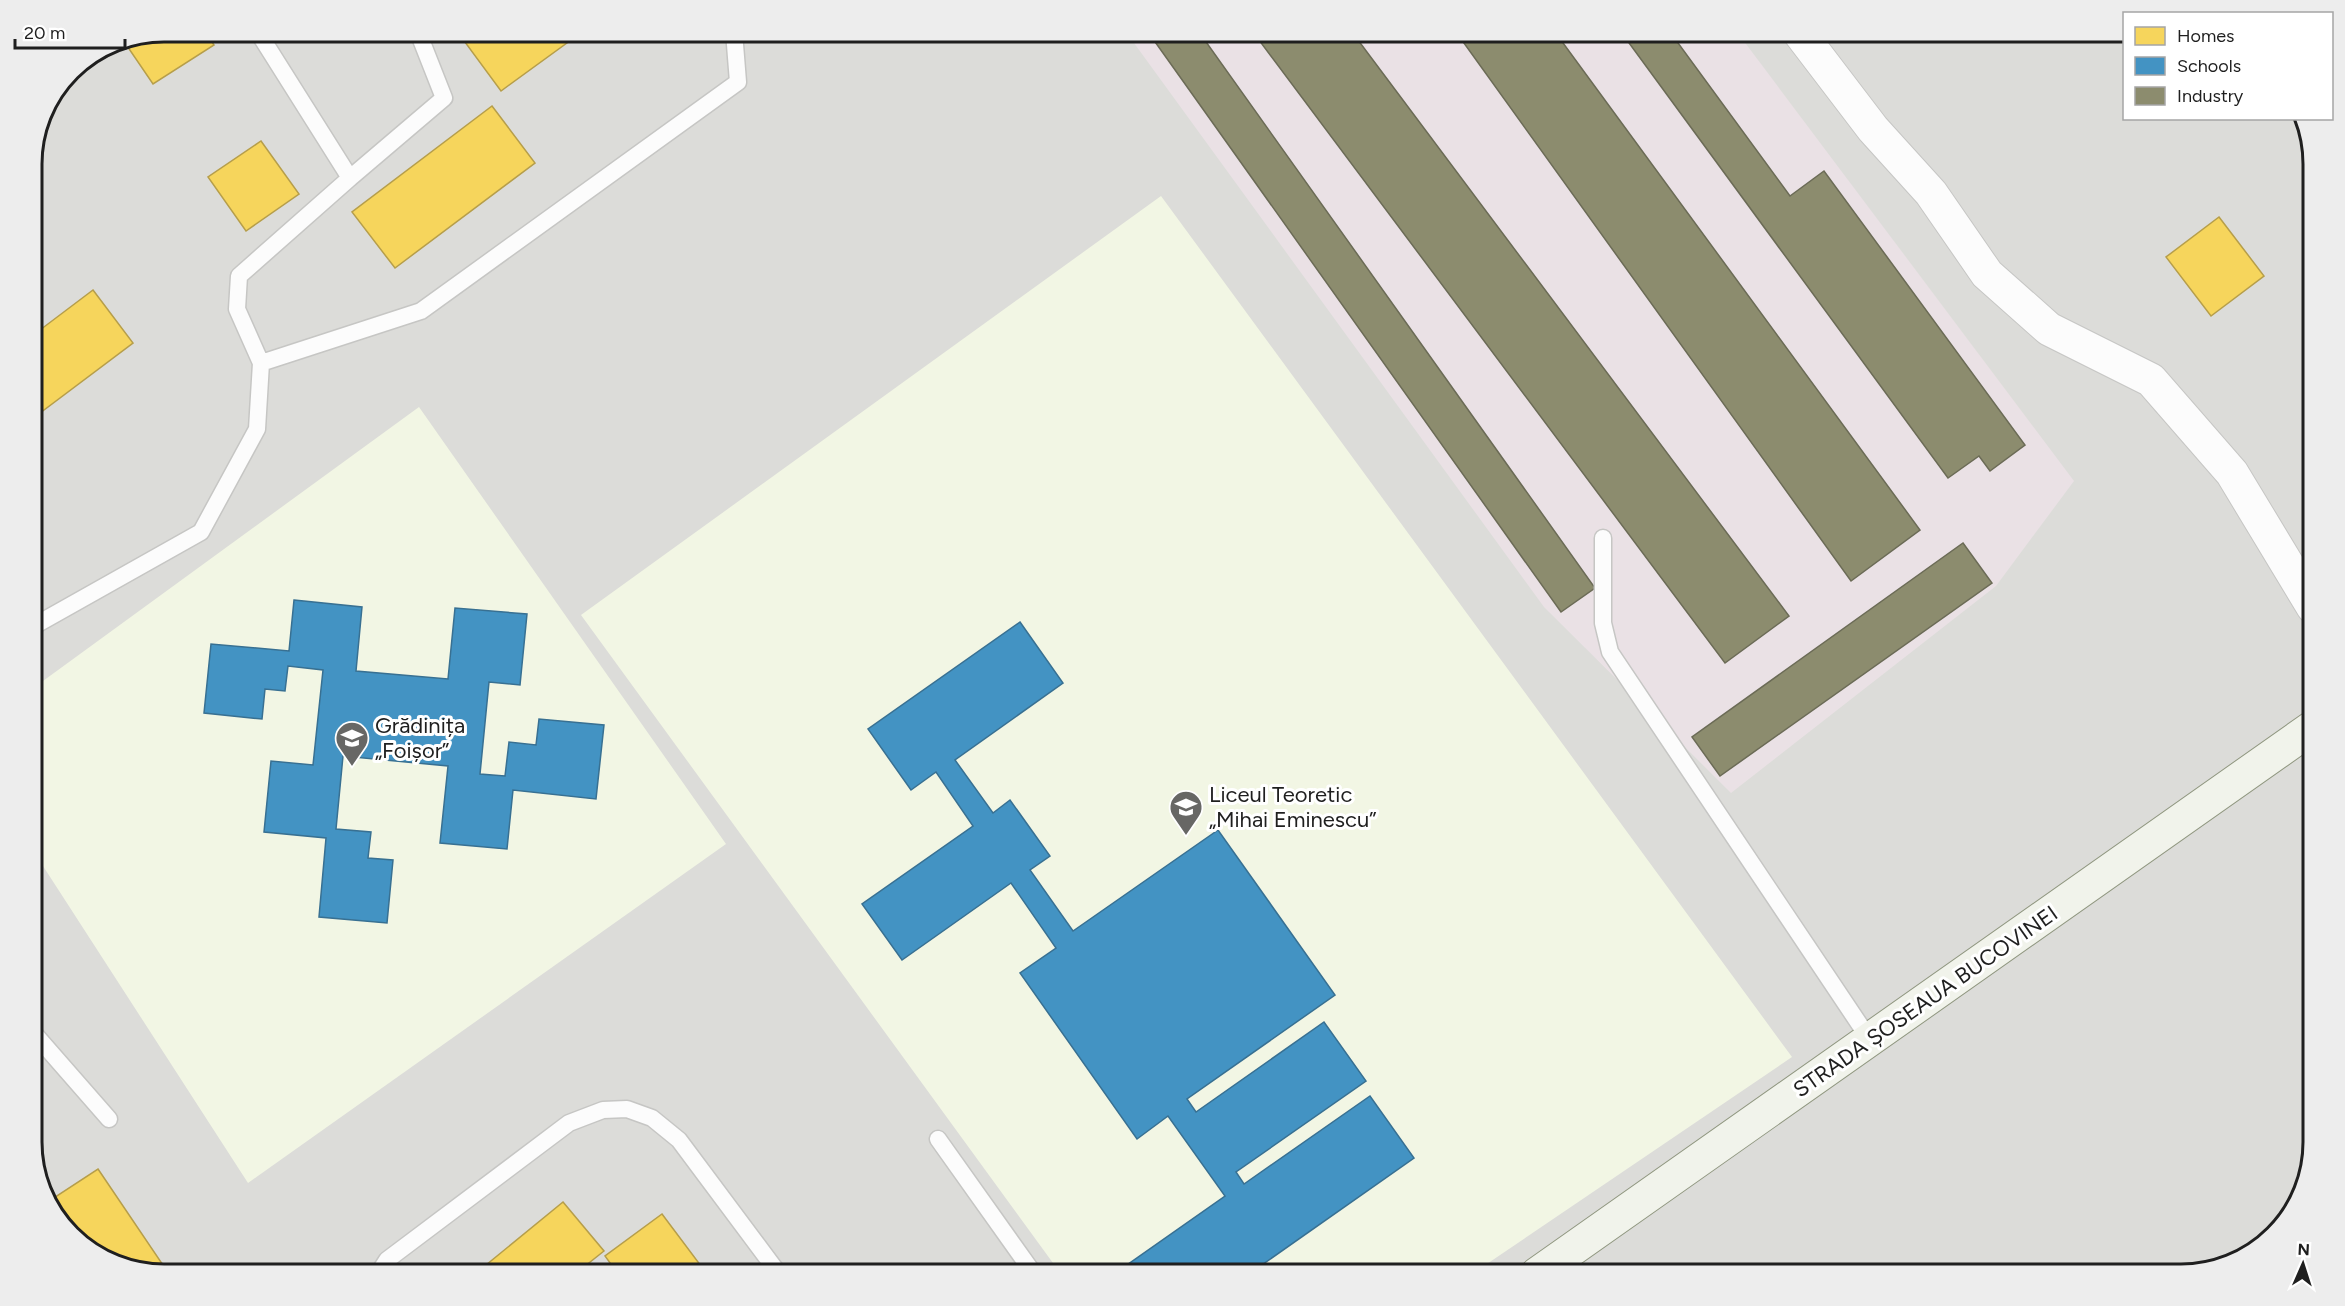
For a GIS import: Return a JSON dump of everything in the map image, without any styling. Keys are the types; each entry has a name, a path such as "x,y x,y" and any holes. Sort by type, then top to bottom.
{"main road":[{"name":"STRADA ȘOSEAUA BUCOVINEI","path":"1553,1264 2303,734"}],"street":[{"path":"1807,42 1873,129 1931,193 1987,274 2049,329 2151,380 2232,473 2303,590"}],"lane":[{"path":"264,42 350,177"},
{"path":"42,621 201,532 257,429 261,363 237,309 239,276 350,177 444,98 422,42"},
{"path":"261,363 420,310 738,82 735,42"},
{"path":"1604,538 1604,623 1610,652 1870,1040"},
{"path":"42,1042 109,1119"},
{"path":"385,1264 569,1123 603,1110 627,1109 652,1118 679,1140 771,1264"},
{"path":"938,1139 1026,1264"}],"shaded area":[{"path":"164,42 2123,42 2123,120 2295,120 2303,156 2303,1142 2299,1173 2287,1203 2267,1228 2242,1248 2212,1260 2181,1264 164,1264 133,1260 103,1248 78,1228 63,1210 48,1181 42,1150 42,156 51,117 67,90 84,72 103,58 133,46"},
{"path":"1133,42 1745,42 2074,481 1996,586 1731,793 1544,607"},
{"name":"Liceul Teoretic „Mihai Eminescu”","path":"1161,196 1792,1057 1487,1264 1054,1264 581,615"},
{"name":"Grădinița „Foișor”","path":"419,407 726,844 248,1183 42,864 42,682"}],"building: Homes":[{"path":"164,42 212,42 214,45 153,84 128,47"},
{"path":"465,42 568,42 501,91"},
{"path":"492,106 535,163 395,268 352,212"},
{"path":"261,141 299,194 246,231 208,177"},
{"path":"2219,217 2264,276 2211,316 2166,257"},
{"path":"93,290 133,343 42,411 42,328"},
{"path":"98,1169 162,1264 133,1260 103,1248 72,1222 55,1197"},
{"path":"563,1202 604,1251 588,1264 487,1264"},
{"path":"662,1214 700,1264 611,1264 605,1256"}],"building: Schools":[{"path":"294,600 362,607 356,671 448,679 455,608 527,614 520,685 489,682 480,774 505,776 509,742 536,745 539,719 604,725 596,799 513,790 507,849 440,843 448,766 343,756 336,829 371,832 368,858 393,860 387,923 319,917 326,838 264,832 271,761 313,765 323,670 288,666 285,691 265,689 262,719 204,713 211,644 289,651"},
{"path":"1020,622 1063,683 955,760 993,813 1010,800 1050,856 1030,870 1073,931 1218,830 1335,995 1187,1099 1196,1112 1324,1022 1366,1081 1236,1172 1244,1184 1370,1096 1414,1158 1263,1264 1128,1264 1225,1196 1168,1116 1137,1139 1020,973 1056,948 1011,883 902,960 862,904 973,826 936,772 911,790 868,729"}],"building: Industry":[{"path":"1155,42 1206,42 1595,588 1561,612"},
{"path":"1260,42 1359,42 1789,616 1725,663"},
{"path":"1463,42 1562,42 1920,530 1851,581"},
{"path":"1628,42 1677,42 1790,196 1824,171 2025,445 1990,471 1979,456 1948,478"},
{"path":"1963,543 1992,583 1720,776 1692,737"}],"place":[{"name":"Grădinița „Foișor”","path":"352,767"},
{"name":"Liceul Teoretic „Mihai Eminescu”","path":"1186,836"}]}
